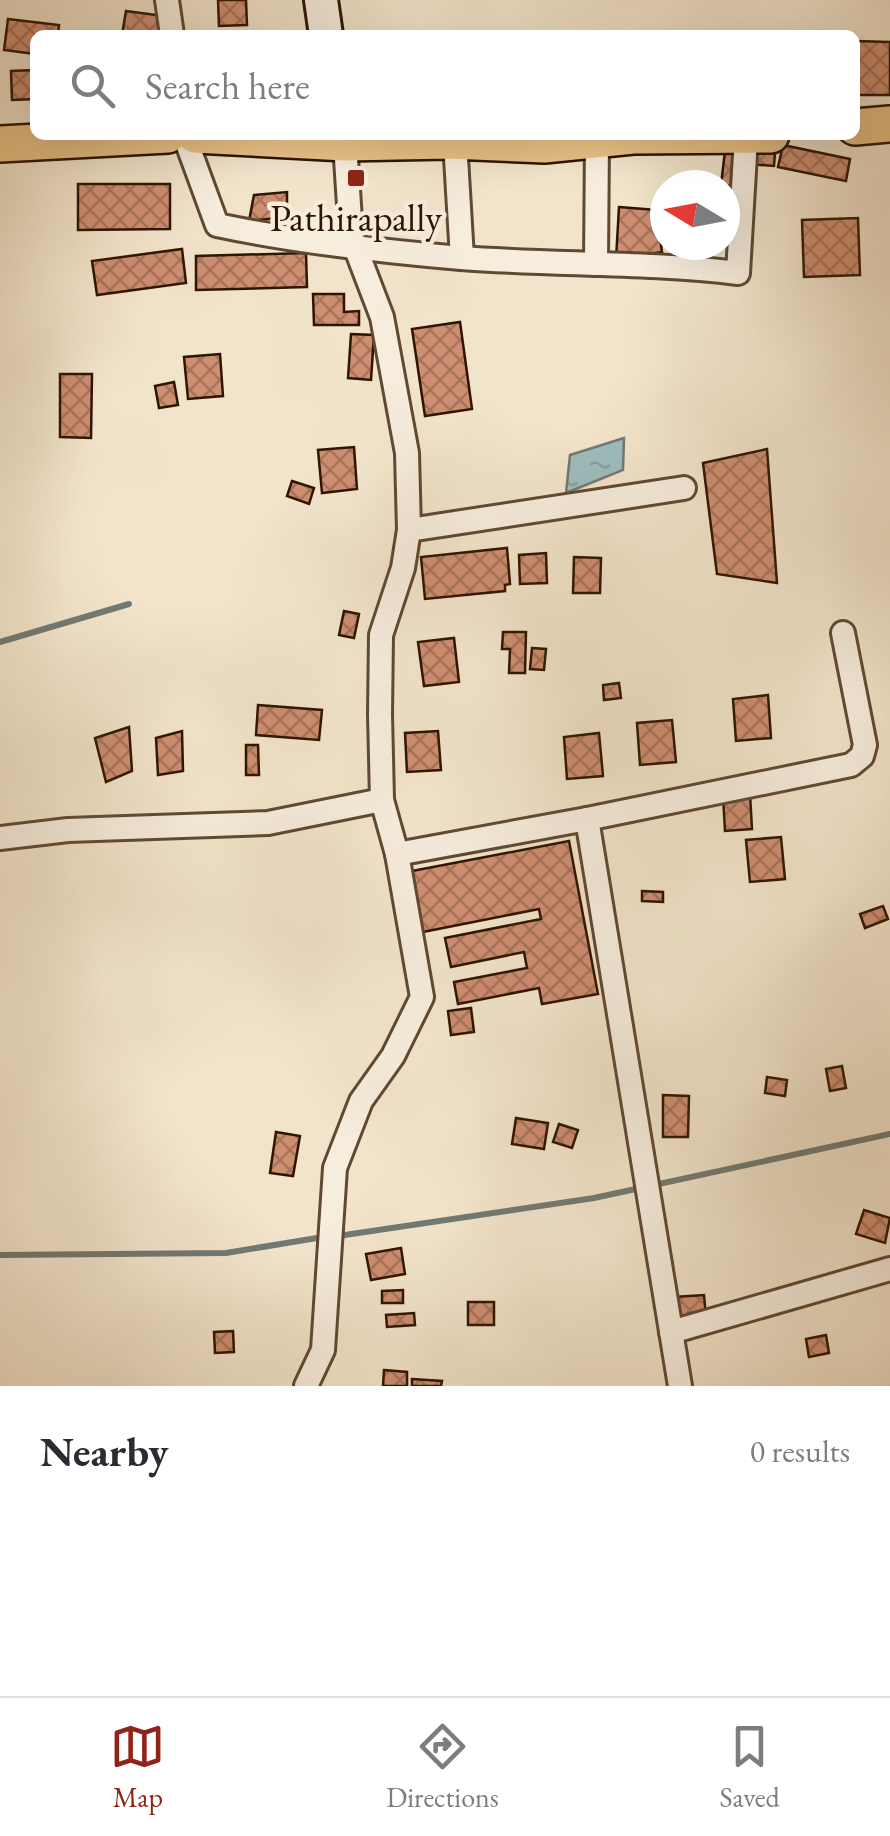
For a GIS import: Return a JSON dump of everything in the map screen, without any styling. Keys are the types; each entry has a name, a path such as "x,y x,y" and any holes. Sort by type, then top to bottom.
{"main road":[{"path":"321,0 325,30"},
{"path":"860,127 890,124"},
{"path":"0,144 75,140"},
{"path":"399,140 544,145 598,140"}],"street":[{"path":"167,0 171,30"},
{"path":"186,140 217,224 274,237 462,258 738,273 757,140"},
{"path":"306,1386 323,1350 335,1168 361,1100 393,1056 422,997 397,854 382,800 381,634 404,568 409,530 406,453 382,317 350,236 343,140"},
{"path":"596,264 598,140"},
{"path":"455,141 462,258"},
{"path":"409,530 684,488"},
{"path":"397,854 851,765 862,756 865,745 843,632"},
{"path":"0,838 68,830 268,824 382,800"},
{"path":"587,819 680,1386"},
{"path":"671,1332 890,1269"}],"water":[{"path":"624,438 623,470 566,493 570,455"}],"building":[{"path":"218,0 246,0 247,25 219,26"},
{"path":"126,11 164,16 162,30 123,30"},
{"path":"8,19 59,25 58,30 30,30 30,53 4,50"},
{"path":"860,41 890,42 890,95 860,95"},
{"path":"30,70 30,99 12,100 11,71"},
{"path":"783,145 850,159 846,181 778,167"},
{"path":"725,151 744,154 740,187 740,170 723,170"},
{"path":"748,151 775,153 774,166 747,164"},
{"path":"78,184 170,184 170,229 78,230"},
{"path":"287,192 287,217 249,221 254,195"},
{"path":"619,207 650,210 650,254 616,259"},
{"path":"858,218 860,275 804,277 802,220"},
{"path":"182,249 186,283 97,295 92,261"},
{"path":"306,253 307,287 196,290 196,256"},
{"path":"313,294 344,294 344,312 359,311 359,325 314,325"},
{"path":"460,322 472,409 425,416 412,329"},
{"path":"351,334 374,335 371,380 348,378"},
{"path":"220,354 223,396 188,399 184,357"},
{"path":"60,374 92,374 91,438 60,437"},
{"path":"174,382 178,405 159,408 155,386"},
{"path":"354,447 357,489 322,493 318,450"},
{"path":"767,449 777,583 717,574 703,463"},
{"path":"292,481 314,488 309,504 287,496"},
{"path":"507,548 510,584 505,585 505,591 425,599 421,557"},
{"path":"546,553 547,583 520,584 519,555"},
{"path":"574,557 601,558 600,593 573,593"},
{"path":"344,611 359,614 354,638 339,635"},
{"path":"503,632 526,632 525,673 509,673 510,649 502,649"},
{"path":"454,638 459,682 424,686 418,642"},
{"path":"532,648 546,649 544,670 530,669"},
{"path":"619,683 621,698 604,700 603,685"},
{"path":"768,695 771,738 736,741 733,699"},
{"path":"258,705 322,710 319,740 256,735"},
{"path":"672,720 676,762 640,765 637,723"},
{"path":"129,727 132,771 106,782 95,738"},
{"path":"182,731 183,771 158,775 156,738"},
{"path":"438,731 441,770 407,772 405,733"},
{"path":"599,733 603,776 567,779 564,737"},
{"path":"246,745 258,745 259,775 246,775"},
{"path":"750,794 752,829 725,831 723,796"},
{"path":"781,837 785,879 750,882 746,840"},
{"path":"569,841 598,994 542,1004 539,988 458,1004 454,982 527,968 524,952 451,967 445,938 541,919 539,909 423,932 412,871"},
{"path":"642,891 663,892 663,902 642,901"},
{"path":"883,906 888,919 865,928 860,914"},
{"path":"471,1008 474,1032 451,1035 448,1011"},
{"path":"842,1066 846,1088 830,1091 826,1069"},
{"path":"767,1077 787,1080 785,1096 765,1093"},
{"path":"663,1095 689,1096 688,1137 663,1137"},
{"path":"516,1118 548,1123 544,1149 512,1144"},
{"path":"559,1124 578,1130 572,1148 553,1142"},
{"path":"276,1132 300,1136 293,1176 270,1173"},
{"path":"864,1210 890,1218 885,1243 856,1234"},
{"path":"401,1248 405,1274 371,1280 366,1254"},
{"path":"403,1290 403,1303 382,1303 382,1291"},
{"path":"704,1295 706,1316 675,1318 674,1297"},
{"path":"468,1302 494,1302 494,1325 468,1325"},
{"path":"414,1313 415,1325 387,1327 386,1315"},
{"path":"233,1331 234,1352 215,1353 214,1332"},
{"path":"826,1335 829,1353 809,1357 806,1339"},
{"path":"384,1370 407,1372 407,1386 383,1386"},
{"path":"412,1379 442,1381 441,1386 412,1386"}],"waterway":[{"path":"0,642 129,604"},
{"path":"338,1236 594,1198 890,1134"},
{"path":"0,1255 226,1253 323,1237"}],"place":[{"name":"Pathirapally","path":"356,178"}]}
